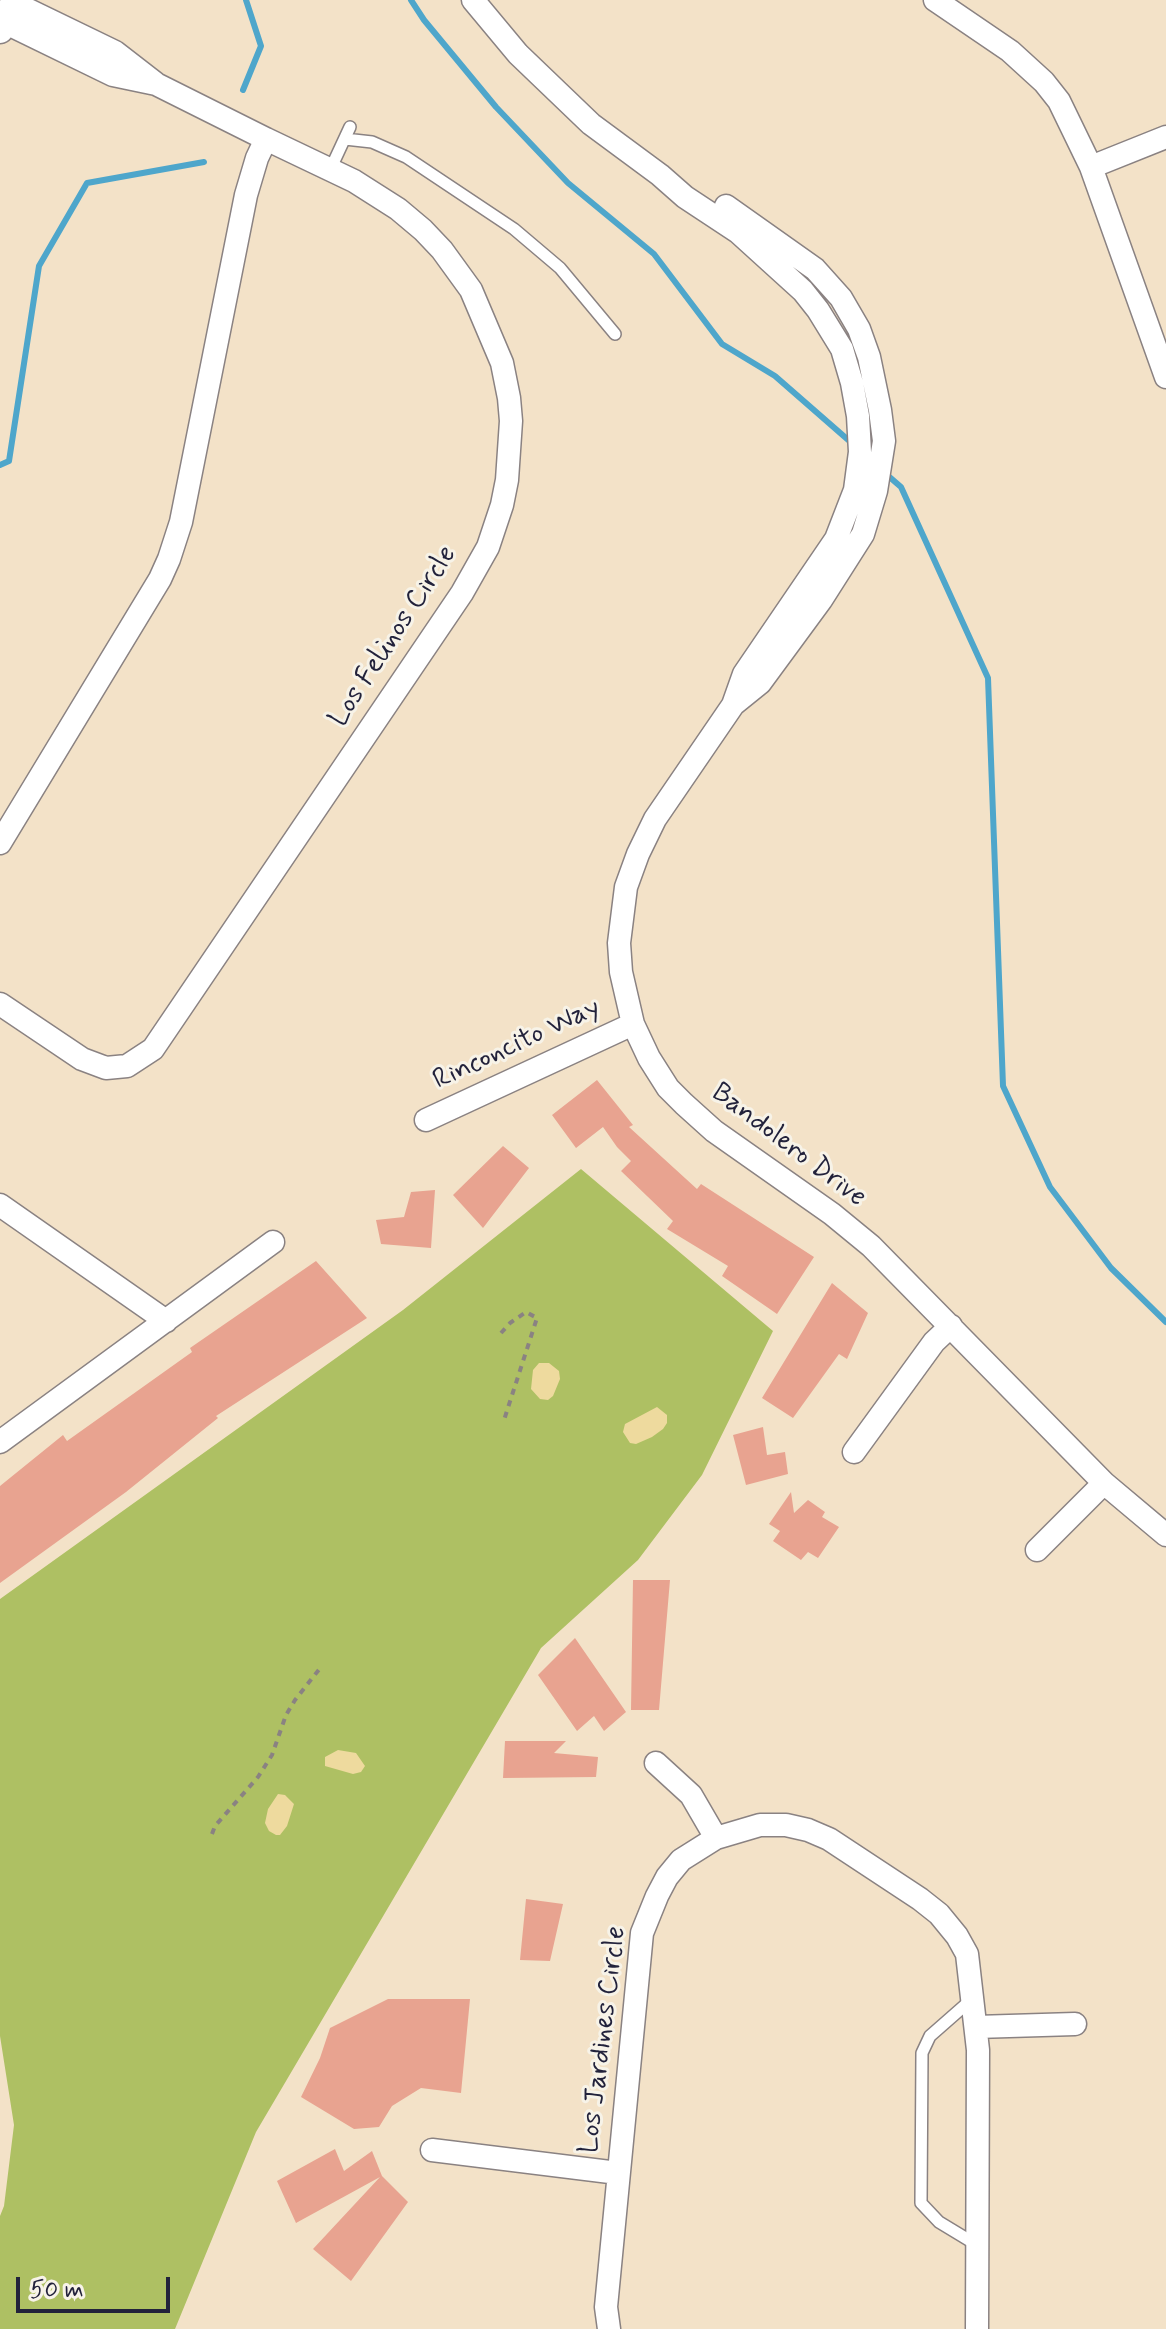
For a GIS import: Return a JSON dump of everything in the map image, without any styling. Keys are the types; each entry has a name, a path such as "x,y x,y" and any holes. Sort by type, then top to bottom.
{"street":[{"name":"Bandolero Drive","path":"473,0 518,54 591,124 685,197 738,232 803,291 842,349 858,416 860,452 855,490 836,539 744,674 733,705 655,819 638,854 626,887 621,916 621,972 633,1024 668,1088 684,1104 714,1131 792,1189 832,1214 871,1246 1104,1483 1166,1535"},
{"path":"935,0 1010,51 1044,82 1059,101 1091,167 1166,377"},
{"name":"Los Felinos Circle","path":"0,1004 82,1059 106,1068 127,1066 153,1049 462,593 488,547 502,505 511,421 502,363 483,312 459,271 423,230 379,196 330,170 156,84 113,75 8,14"},
{"path":"1091,167 1166,137"},
{"path":"0,843 153,592 169,559 181,522 246,195 266,139"},
{"name":"Bandolero Drive","path":"660,175 682,176 780,242 827,280 859,329 869,357 880,410 884,441 876,491 863,534 821,600 760,683 733,705"},
{"name":"Rinconcito Way","path":"426,1120 633,1024"},
{"path":"0,1205 166,1321"},
{"path":"0,1442 273,1242"},
{"path":"854,1452 934,1342 951,1326"},
{"path":"1037,1550 1104,1483"},
{"path":"656,1763 691,1795 716,1838"},
{"name":"Los Jardines Circle","path":"609,2329 606,2307 642,1933 667,1877 681,1860 716,1838 760,1825 786,1825 829,1839 939,1914 967,1954 976,2027 977,2329"},
{"path":"976,2027 1075,2024"},
{"path":"432,2150 618,2173"}],"lane":[{"path":"330,170 347,133 406,157 514,229 560,268 615,334"},
{"path":"973,1998 930,2036 922,2053 921,2203 939,2222 978,2246"}],"path":[{"path":"501,1333 526,1312 537,1318 504,1420"},
{"path":"212,1834 215,1826 258,1777 272,1755 286,1715 321,1667"}],"green space":[{"path":"581,1169 773,1331 702,1475 638,1560 541,1648 256,2132 175,2329 0,2329 0,2216 4,2206 14,2125 0,2036 0,1599 403,1310"}],"sand":[{"path":"539,1363 549,1363 559,1371 560,1379 553,1396 548,1400 540,1399 531,1389 533,1370"},
{"path":"657,1407 667,1415 663,1429 636,1444 630,1443 623,1432 625,1424"},
{"path":"338,1750 356,1753 365,1766 361,1772 353,1774 325,1766 325,1757"},
{"path":"278,1794 285,1795 294,1804 287,1826 280,1835 276,1835 269,1831 265,1823 268,1809"}],"building":[{"path":"597,1080 633,1125 629,1127 697,1189 701,1184 814,1257 777,1314 722,1276 728,1266 667,1229 673,1221 621,1171 631,1161 603,1127 576,1148 552,1115"},
{"path":"503,1146 529,1168 483,1228 453,1195"},
{"path":"435,1190 431,1248 381,1244 376,1220 404,1217 411,1192"},
{"path":"316,1261 367,1318 216,1416 218,1418 126,1492 0,1583 0,1486 63,1435 67,1441 192,1352 190,1348"},
{"path":"832,1283 868,1313 847,1359 839,1354 793,1418 762,1398"},
{"path":"763,1427 767,1455 785,1452 788,1474 746,1485 733,1435"},
{"path":"791,1492 794,1513 808,1500 825,1512 822,1517 839,1527 818,1558 808,1552 801,1560 773,1541 780,1531 769,1524"},
{"path":"633,1580 670,1580 659,1710 631,1710"},
{"path":"575,1638 626,1712 604,1731 594,1716 577,1731 538,1675"},
{"path":"505,1741 566,1741 554,1753 598,1757 596,1777 503,1778"},
{"path":"526,1899 563,1904 550,1961 520,1960"},
{"path":"388,1999 470,1999 461,2093 421,2088 392,2106 379,2127 354,2129 301,2097 320,2058 330,2028"},
{"path":"335,2149 344,2171 372,2151 382,2176 408,2202 351,2281 313,2249 380,2177 296,2223 277,2181"}],"waterway":[{"path":"243,90 261,46 246,0"},
{"path":"411,0 496,107 568,183 654,254 722,344 775,376 854,445"},
{"path":"0,465 9,461 39,266 87,183 204,162"},
{"path":"886,474 901,487 988,678 1003,1086 1050,1187 1111,1268 1166,1322"}]}
